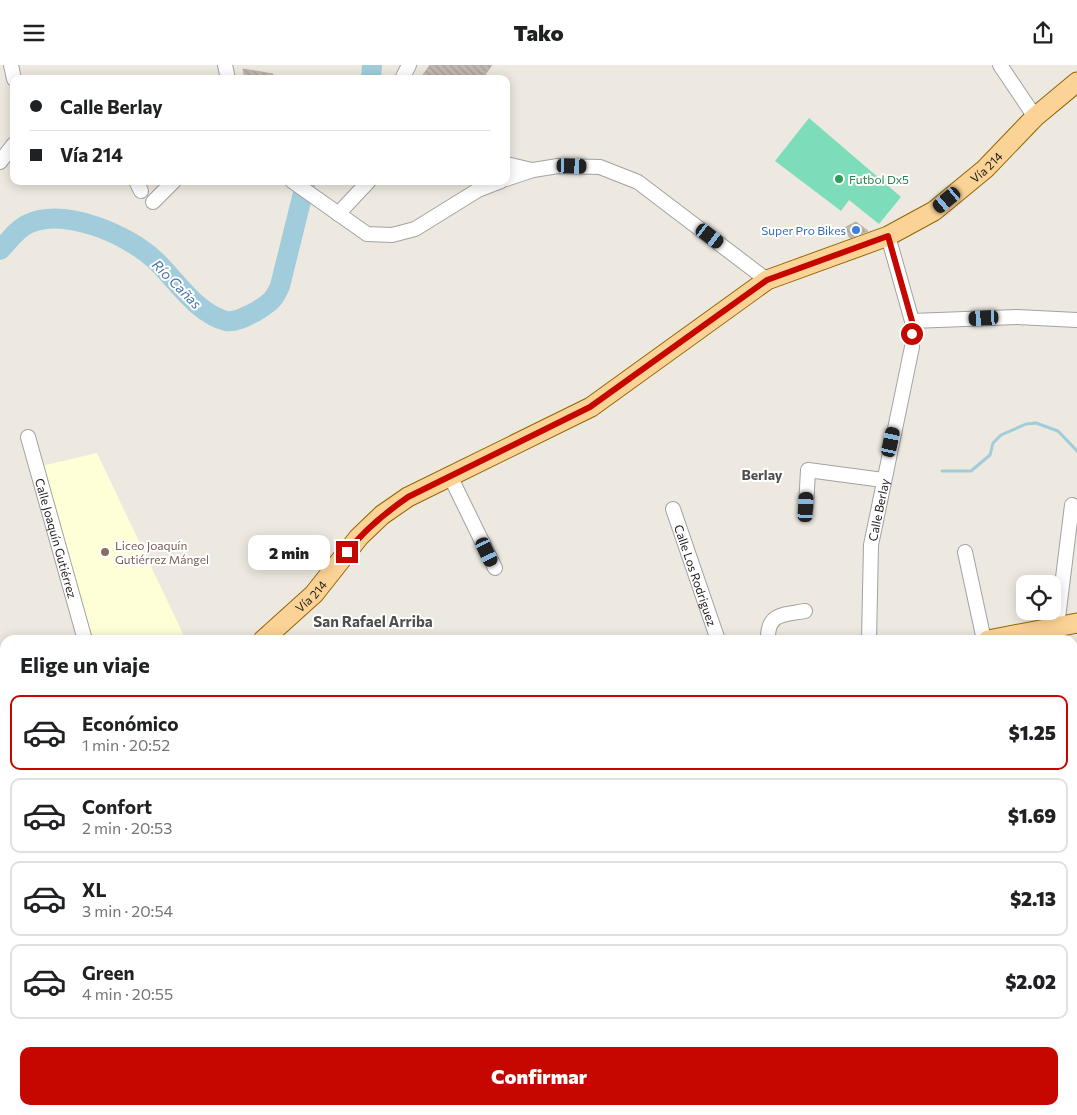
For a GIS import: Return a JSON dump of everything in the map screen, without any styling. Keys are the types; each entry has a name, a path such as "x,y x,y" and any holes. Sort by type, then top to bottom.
{"main road":[{"name":"Vía 214","path":"269,635 314,594 358,537 382,515 408,497 590,407 767,280 888,236 934,211 985,169 1035,117 1077,81"},
{"path":"1011,635 1077,623"}],"street":[{"path":"1000,65 1035,117"},
{"path":"0,162 10,148"},
{"path":"510,165 533,170"},
{"path":"510,178 533,170 558,166 600,167 638,182 767,280"},
{"path":"154,202 170,185"},
{"path":"297,185 367,234 392,235 415,229 478,190 491,185"},
{"path":"338,214 365,185"},
{"name":"Calle Berlay","path":"869,635 871,545 912,347 912,321 888,236"},
{"path":"912,321 1017,317 1077,320"},
{"name":"Calle Joaquín Gutiérrez","path":"28,437 84,635"},
{"path":"806,507 808,470 883,480"},
{"path":"450,476 495,568"},
{"path":"1057,626 1072,505"},
{"name":"Calle Los Rodriguez","path":"674,509 716,635"},
{"path":"965,552 985,635"},
{"path":"769,635 771,621 776,617 805,611"}],"shaded area":[{"name":"Liceo Joaquín Gutiérrez Mángel","path":"97,453 184,635 90,635 41,466"}],"green space":[{"name":"Futbol Dx5","path":"809,118 901,197 879,224 849,200 841,211 775,161"}],"building":[{"path":"430,65 492,65 485,75 423,75"},
{"path":"243,69 273,74 273,75 244,75"},
{"name":"Super Pro Bikes","path":"856,222 868,231 850,238 844,228"}],"waterway":[{"name":"Río Cañas","path":"371,75 372,65"},
{"name":"Río Cañas","path":"0,250 24,226 43,220 77,221 94,226 112,233 143,250 205,311 226,321 233,321 255,312 270,302 280,286 305,185"},
{"path":"942,471 971,471 990,455 993,443 1001,435 1026,424 1036,423 1058,431 1077,451"}],"place":[{"name":"Futbol Dx5","path":"839,179"},
{"name":"Super Pro Bikes","path":"856,230"},
{"name":"Liceo Joaquín Gutiérrez Mángel","path":"105,552"}],"district":[{"name":"Berlay","path":"762,474"},
{"name":"San Rafael Arriba","path":"373,621"}],"route":[{"path":"347,552 358,537 382,515 408,497 590,407 767,280 888,236 912,321 912,334"}]}
